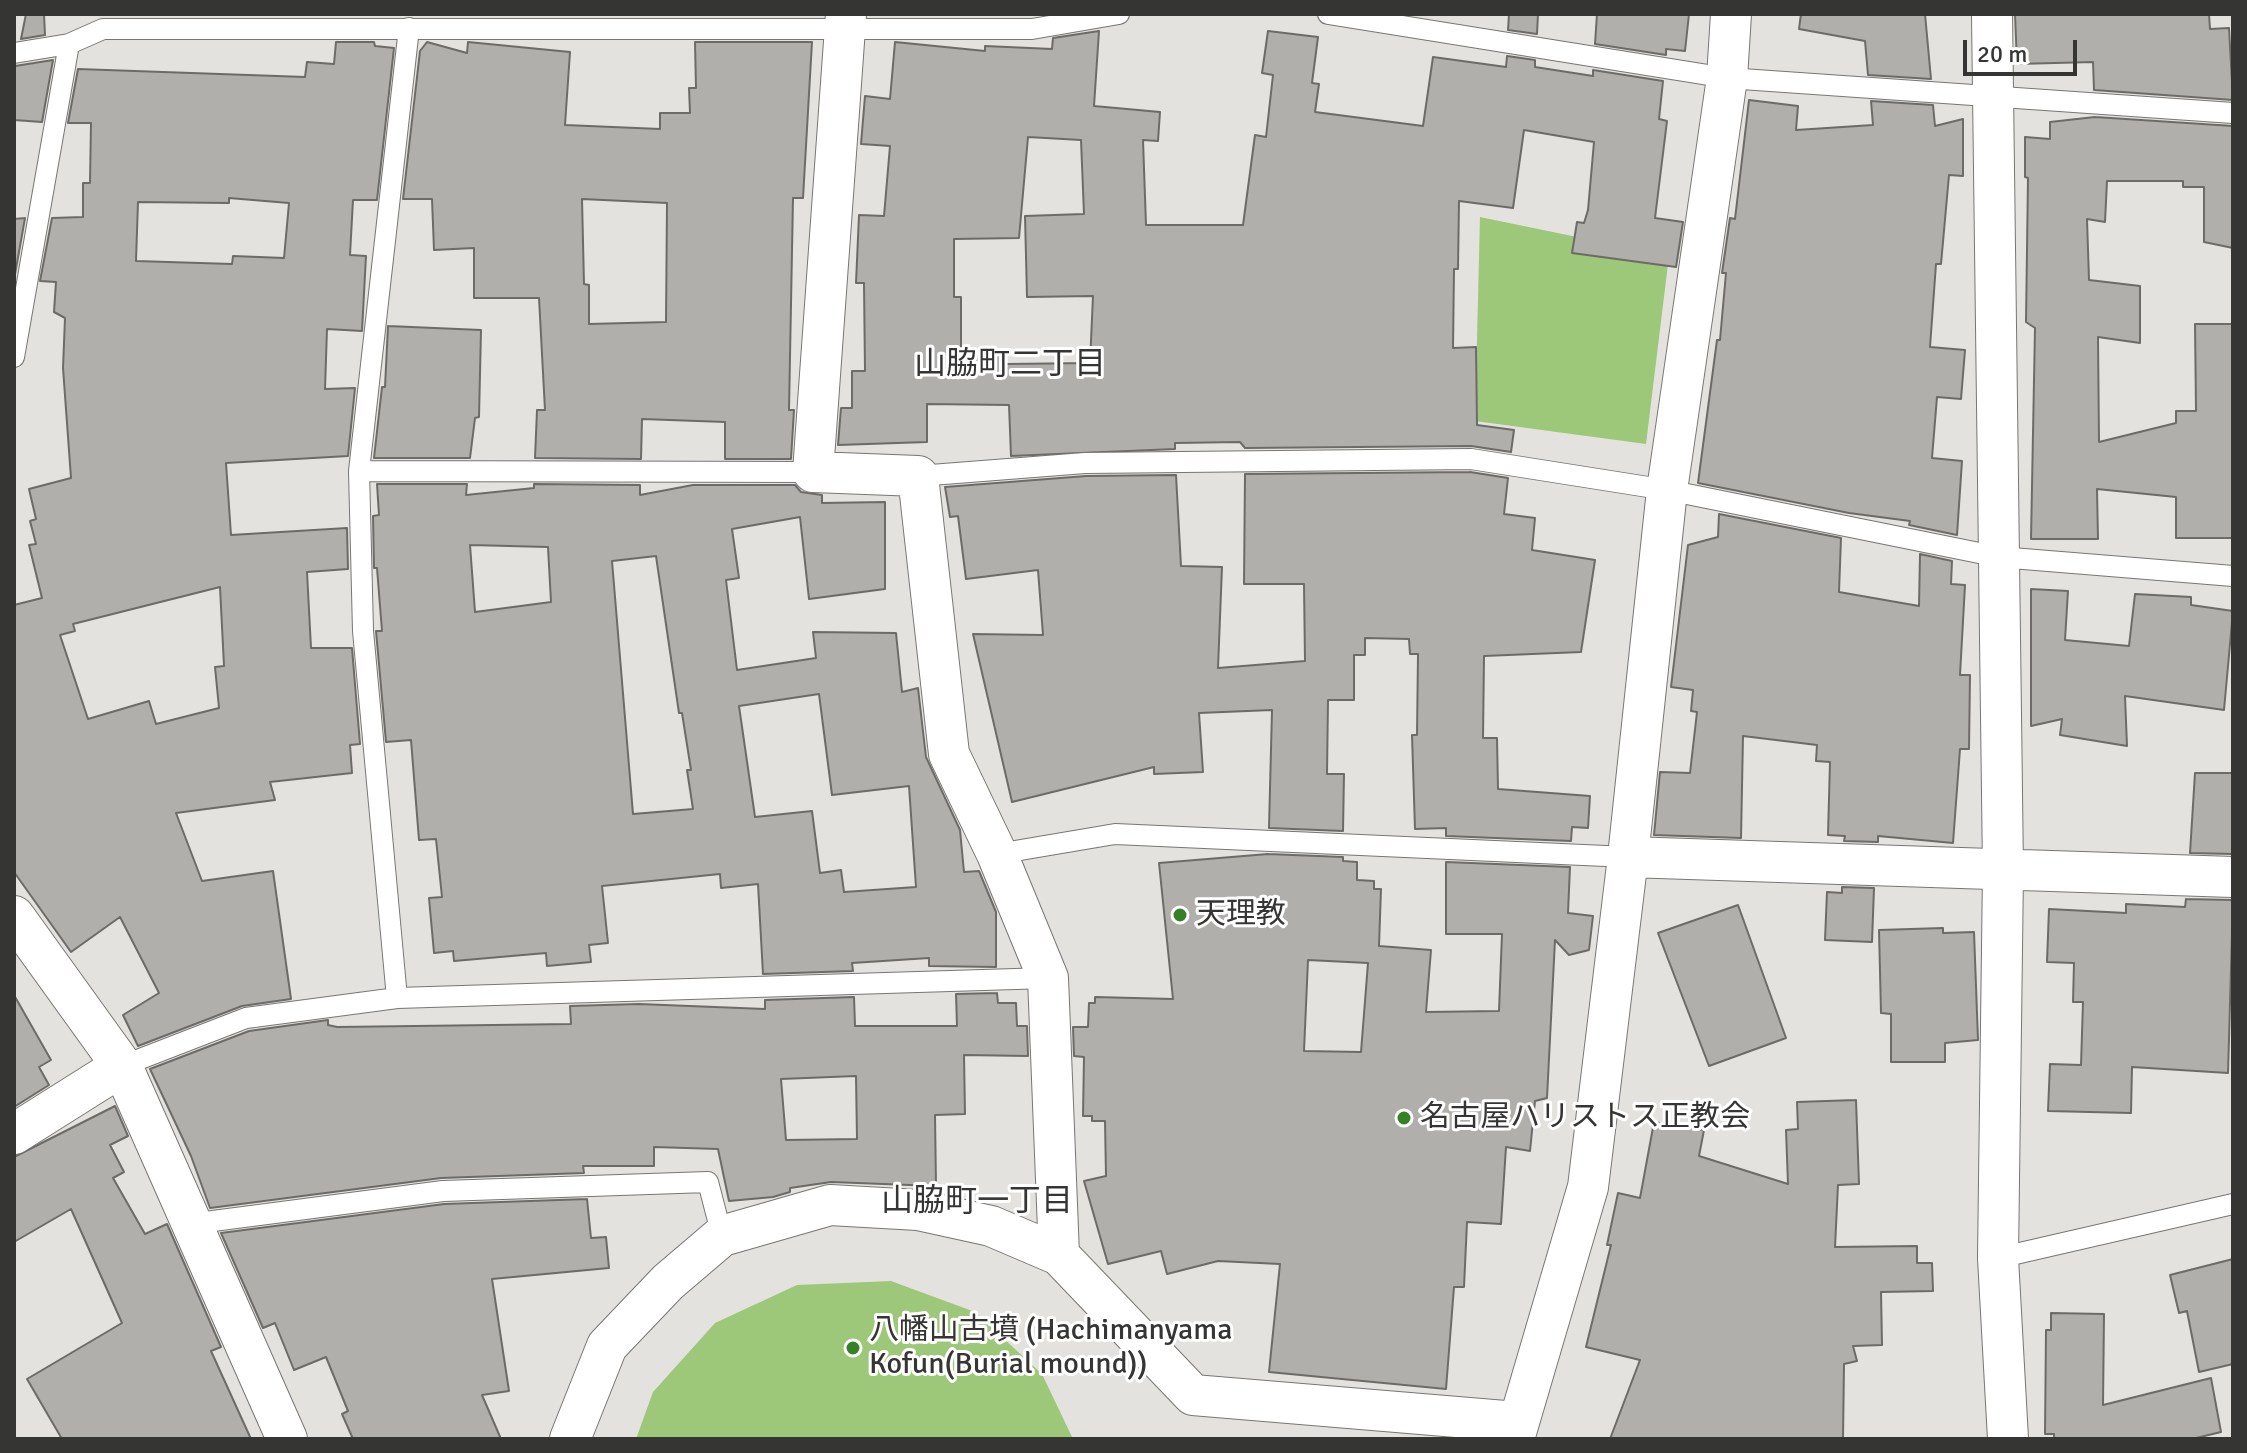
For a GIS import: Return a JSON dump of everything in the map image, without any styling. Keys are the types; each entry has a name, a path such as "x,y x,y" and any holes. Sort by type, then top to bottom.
{"street":[{"path":"570,1439 607,1346 668,1282 722,1236 830,1205 932,1213 991,1226 1059,1255 1193,1395 1515,1431 1588,1187 1628,857 1667,490 1727,78 1731,14"},
{"path":"1992,14 2003,871 1998,1258 2008,1439"},
{"path":"846,21 813,472 918,476 949,754 997,854 1048,978 1059,1255"},
{"path":"1628,857 2233,877"},
{"path":"14,916 122,1066 287,1439"},
{"path":"14,1134 122,1066"}],"lane":[{"path":"14,53 69,44 104,22 846,21 1032,29 1119,14"},
{"path":"1328,14 1727,78 2233,113"},
{"path":"397,998 363,631 359,471 415,23"},
{"path":"14,357 69,44"},
{"path":"918,476 1085,463 1471,459 1667,490 1999,557 2233,576"},
{"path":"359,471 813,472"},
{"path":"997,854 1115,834 1628,857"},
{"path":"122,1066 246,1018 397,998 1048,978"},
{"path":"190,1224 443,1191 708,1182 722,1236"},
{"path":"1998,1258 2233,1204"}],"green space":[{"path":"1480,217 1669,256 1646,444 1475,421"},
{"name":"八幡山古墳 (Hachimanyama Kofun(Burial mound))","path":"891,1281 975,1312 1042,1374 1073,1439 636,1439 653,1392 715,1323 797,1285"}],"building":[{"path":"26,14 44,14 45,35 21,39"},
{"path":"1509,14 1538,14 1537,34 1508,30"},
{"path":"1597,14 1689,14 1685,51 1666,49 1666,55 1595,44"},
{"path":"1801,14 1925,14 1931,79 1868,75 1865,41 1799,29"},
{"path":"2015,14 2209,14 2210,29 2229,28 2233,100 2094,90 2093,62 2017,64"},
{"path":"1099,31 1094,106 1160,112 1158,141 1143,140 1146,225 1243,225 1255,135 1266,137 1273,75 1262,73 1268,31 1318,37 1312,83 1319,84 1315,112 1423,126 1433,57 1506,67 1507,56 1535,60 1535,67 1593,76 1593,70 1663,81 1659,119 1667,121 1655,218 1683,222 1676,267 1572,253 1577,222 1584,223 1588,210 1594,142 1524,130 1513,208 1459,201 1458,269 1454,269 1453,348 1476,347 1477,425 1514,430 1511,452 1471,446 1245,448 1240,442 1175,443 1175,449 1011,456 1009,405 927,404 927,442 838,445 841,408 852,408 852,371 865,371 864,283 856,283 859,215 884,216 890,146 861,144 865,96 890,99 895,42 985,51 985,46 1052,49 1053,38","holes":["1028,137 1081,140 1084,214 1025,216 1027,297 1093,296 1090,363 1006,364 1006,352 961,352 961,297 954,297 954,239 1019,238"]},
{"path":"336,42 374,42 375,46 394,48 377,200 353,200 350,255 366,256 362,331 327,329 325,389 355,388 348,456 226,463 231,535 347,528 348,569 307,572 311,648 352,648 360,744 350,745 352,773 270,782 275,800 176,813 202,881 273,871 291,999 242,1006 138,1046 123,1015 159,993 120,917 71,952 14,872 14,605 42,598 29,545 36,544 30,521 36,519 29,489 71,478 63,368 65,318 54,312 56,282 40,281 52,218 83,217 83,183 90,183 91,123 68,123 78,69 305,77 307,62 334,64","holes":["229,198 289,203 284,258 233,256 232,264 136,261 138,202 229,203","220,587 224,666 215,667 219,708 156,724 149,701 88,719 60,635 75,631 73,624"]},
{"path":"427,42 467,53 468,42 570,52 565,125 660,129 660,113 690,113 689,88 696,88 695,42 812,42 803,198 793,198 789,410 794,410 791,459 725,459 725,422 642,419 641,459 535,458 537,410 545,410 539,298 474,298 474,248 434,250 432,199 403,199 420,51","holes":["582,199 667,203 666,322 589,324 589,285 584,284"]},
{"path":"53,60 42,122 14,120 15,66"},
{"path":"1749,100 1798,106 1796,130 1873,125 1871,101 1933,105 1935,126 1963,119 1963,176 1949,175 1941,264 1936,264 1930,347 1965,350 1961,399 1937,397 1932,458 1962,461 1957,535 1909,525 1910,521 1849,513 1698,483 1717,340 1720,340 1726,273 1722,273 1730,218 1735,219"},
{"path":"2095,117 2233,126 2233,248 2204,242 2204,187 2183,187 2183,181 2107,181 2105,222 2087,219 2089,280 2140,286 2140,343 2098,337 2099,442 2176,423 2176,411 2196,411 2195,324 2233,324 2233,538 2176,538 2176,497 2097,489 2098,539 2031,539 2035,328 2026,322 2028,178 2025,177 2025,137 2050,139 2050,122"},
{"path":"25,218 14,280 14,219"},
{"path":"388,326 481,330 479,417 475,418 470,458 374,458 382,387 385,387"},
{"path":"1470,472 1508,478 1504,514 1535,518 1532,550 1595,560 1581,652 1484,656 1483,738 1497,738 1498,789 1590,796 1588,828 1572,827 1571,841 1446,836 1446,828 1415,829 1412,735 1417,735 1418,654 1410,654 1409,639 1365,638 1365,655 1354,655 1354,700 1328,700 1327,774 1344,774 1343,831 1269,828 1272,710 1199,713 1203,772 1154,774 1154,767 1012,802 973,634 1043,635 1038,570 966,579 958,516 950,517 945,487 1086,476 1176,475 1181,566 1222,567 1218,668 1305,661 1304,584 1244,584 1245,474"},
{"path":"377,484 467,484 466,495 534,488 534,484 640,485 640,495 693,485 795,485 801,492 822,495 822,503 885,502 885,589 809,599 800,517 732,529 739,578 726,580 737,670 816,658 813,632 896,633 902,692 918,688 926,757 960,830 964,872 979,871 996,912 996,967 929,966 929,958 852,963 853,971 763,974 758,884 721,888 720,874 602,886 608,943 589,945 591,962 547,966 546,953 454,961 453,951 434,953 429,898 442,897 436,839 419,840 411,740 386,742 376,631 382,631 377,568 374,568 373,516 379,515","holes":["470,545 548,547 551,602 475,612","656,556 679,713 682,713 691,770 687,770 693,809 633,814 612,561","819,694 832,795 909,786 916,887 844,892 841,870 820,873 812,811 755,817 739,706"]},
{"path":"1719,514 1841,538 1839,592 1919,606 1920,554 1952,561 1951,584 1965,585 1960,675 1970,675 1969,749 1960,749 1953,843 1878,836 1878,842 1844,841 1845,836 1828,835 1830,762 1816,761 1817,745 1743,736 1741,838 1654,835 1660,772 1690,773 1697,712 1691,711 1693,690 1671,687 1688,545 1718,537"},
{"path":"2031,589 2068,591 2065,640 2129,646 2135,594 2191,597 2191,605 2233,611 2224,710 2125,696 2127,746 2060,735 2062,719 2031,726"},
{"path":"2195,773 2233,773 2233,854 2190,853"},
{"path":"1268,854 1343,857 1343,861 1357,862 1357,880 1374,881 1374,889 1381,889 1379,946 1431,950 1426,1012 1499,1011 1502,934 1446,934 1446,862 1570,867 1568,913 1593,916 1589,950 1569,955 1555,940 1547,1098 1535,1101 1530,1151 1506,1147 1501,1224 1467,1222 1464,1287 1454,1287 1446,1389 1269,1372 1280,1264 1218,1261 1167,1274 1161,1251 1108,1264 1084,1181 1106,1176 1105,1121 1092,1121 1092,1116 1083,1116 1084,1057 1074,1056 1073,1027 1088,1027 1089,1003 1095,1003 1095,997 1173,999 1159,863","holes":["1308,960 1368,963 1361,1052 1304,1051"]},
{"path":"1842,887 1874,888 1872,942 1825,940 1827,892 1842,893"},
{"path":"2186,899 2233,900 2228,1073 2132,1067 2131,1113 2048,1111 2050,1064 2081,1065 2083,1002 2073,1002 2074,963 2047,962 2049,909 2126,913 2126,904 2185,907"},
{"path":"1738,905 1786,1038 1709,1066 1658,933"},
{"path":"1943,928 1943,933 1974,932 1978,1040 1945,1043 1945,1062 1891,1062 1891,1014 1881,1013 1879,930"},
{"path":"997,993 998,1003 1016,1003 1017,1026 1027,1026 1028,1056 964,1055 965,1114 935,1115 936,1186 831,1182 790,1188 790,1192 773,1197 729,1201 718,1149 654,1147 654,1166 583,1166 584,1173 441,1178 210,1208 191,1156 150,1069 249,1031 328,1020 328,1025 337,1027 571,1024 570,1006 639,1004 765,1009 765,1000 854,997 855,1026 957,1026 956,994","holes":["856,1076 857,1139 786,1140 781,1079"]},
{"path":"14,995 51,1060 39,1067 49,1085 14,1107"},
{"path":"1856,1100 1859,1184 1838,1185 1835,1247 1917,1246 1917,1263 1932,1263 1933,1291 1881,1292 1882,1345 1853,1346 1857,1361 1844,1364 1843,1439 1610,1439 1640,1360 1586,1347 1611,1245 1607,1245 1618,1193 1640,1198 1654,1122 1704,1130 1699,1156 1788,1184 1786,1130 1798,1129 1797,1102"},
{"path":"115,1106 128,1136 110,1145 124,1172 113,1178 145,1234 167,1224 221,1347 211,1351 251,1439 62,1439 27,1379 122,1323 71,1209 14,1242 14,1157"},
{"path":"587,1199 591,1238 606,1237 609,1268 492,1279 509,1391 482,1395 501,1439 353,1439 342,1414 348,1411 326,1357 294,1370 275,1323 263,1328 221,1233 444,1204"},
{"path":"2233,1259 2233,1364 2199,1372 2187,1311 2179,1313 2170,1275"},
{"path":"2051,1313 2104,1314 2103,1405 2211,1378 2221,1432 2192,1439 2054,1439 2054,1434 2045,1434 2046,1330 2051,1330"}],"place":[{"name":"天理教","path":"1180,915"},
{"name":"名古屋ハリストス正教会","path":"1404,1118"},
{"name":"八幡山古墳 (Hachimanyama Kofun(Burial mound))","path":"853,1348"}],"district":[{"name":"山脇町二丁目","path":"1010,366"},
{"name":"山脇町一丁目","path":"977,1203"}]}
